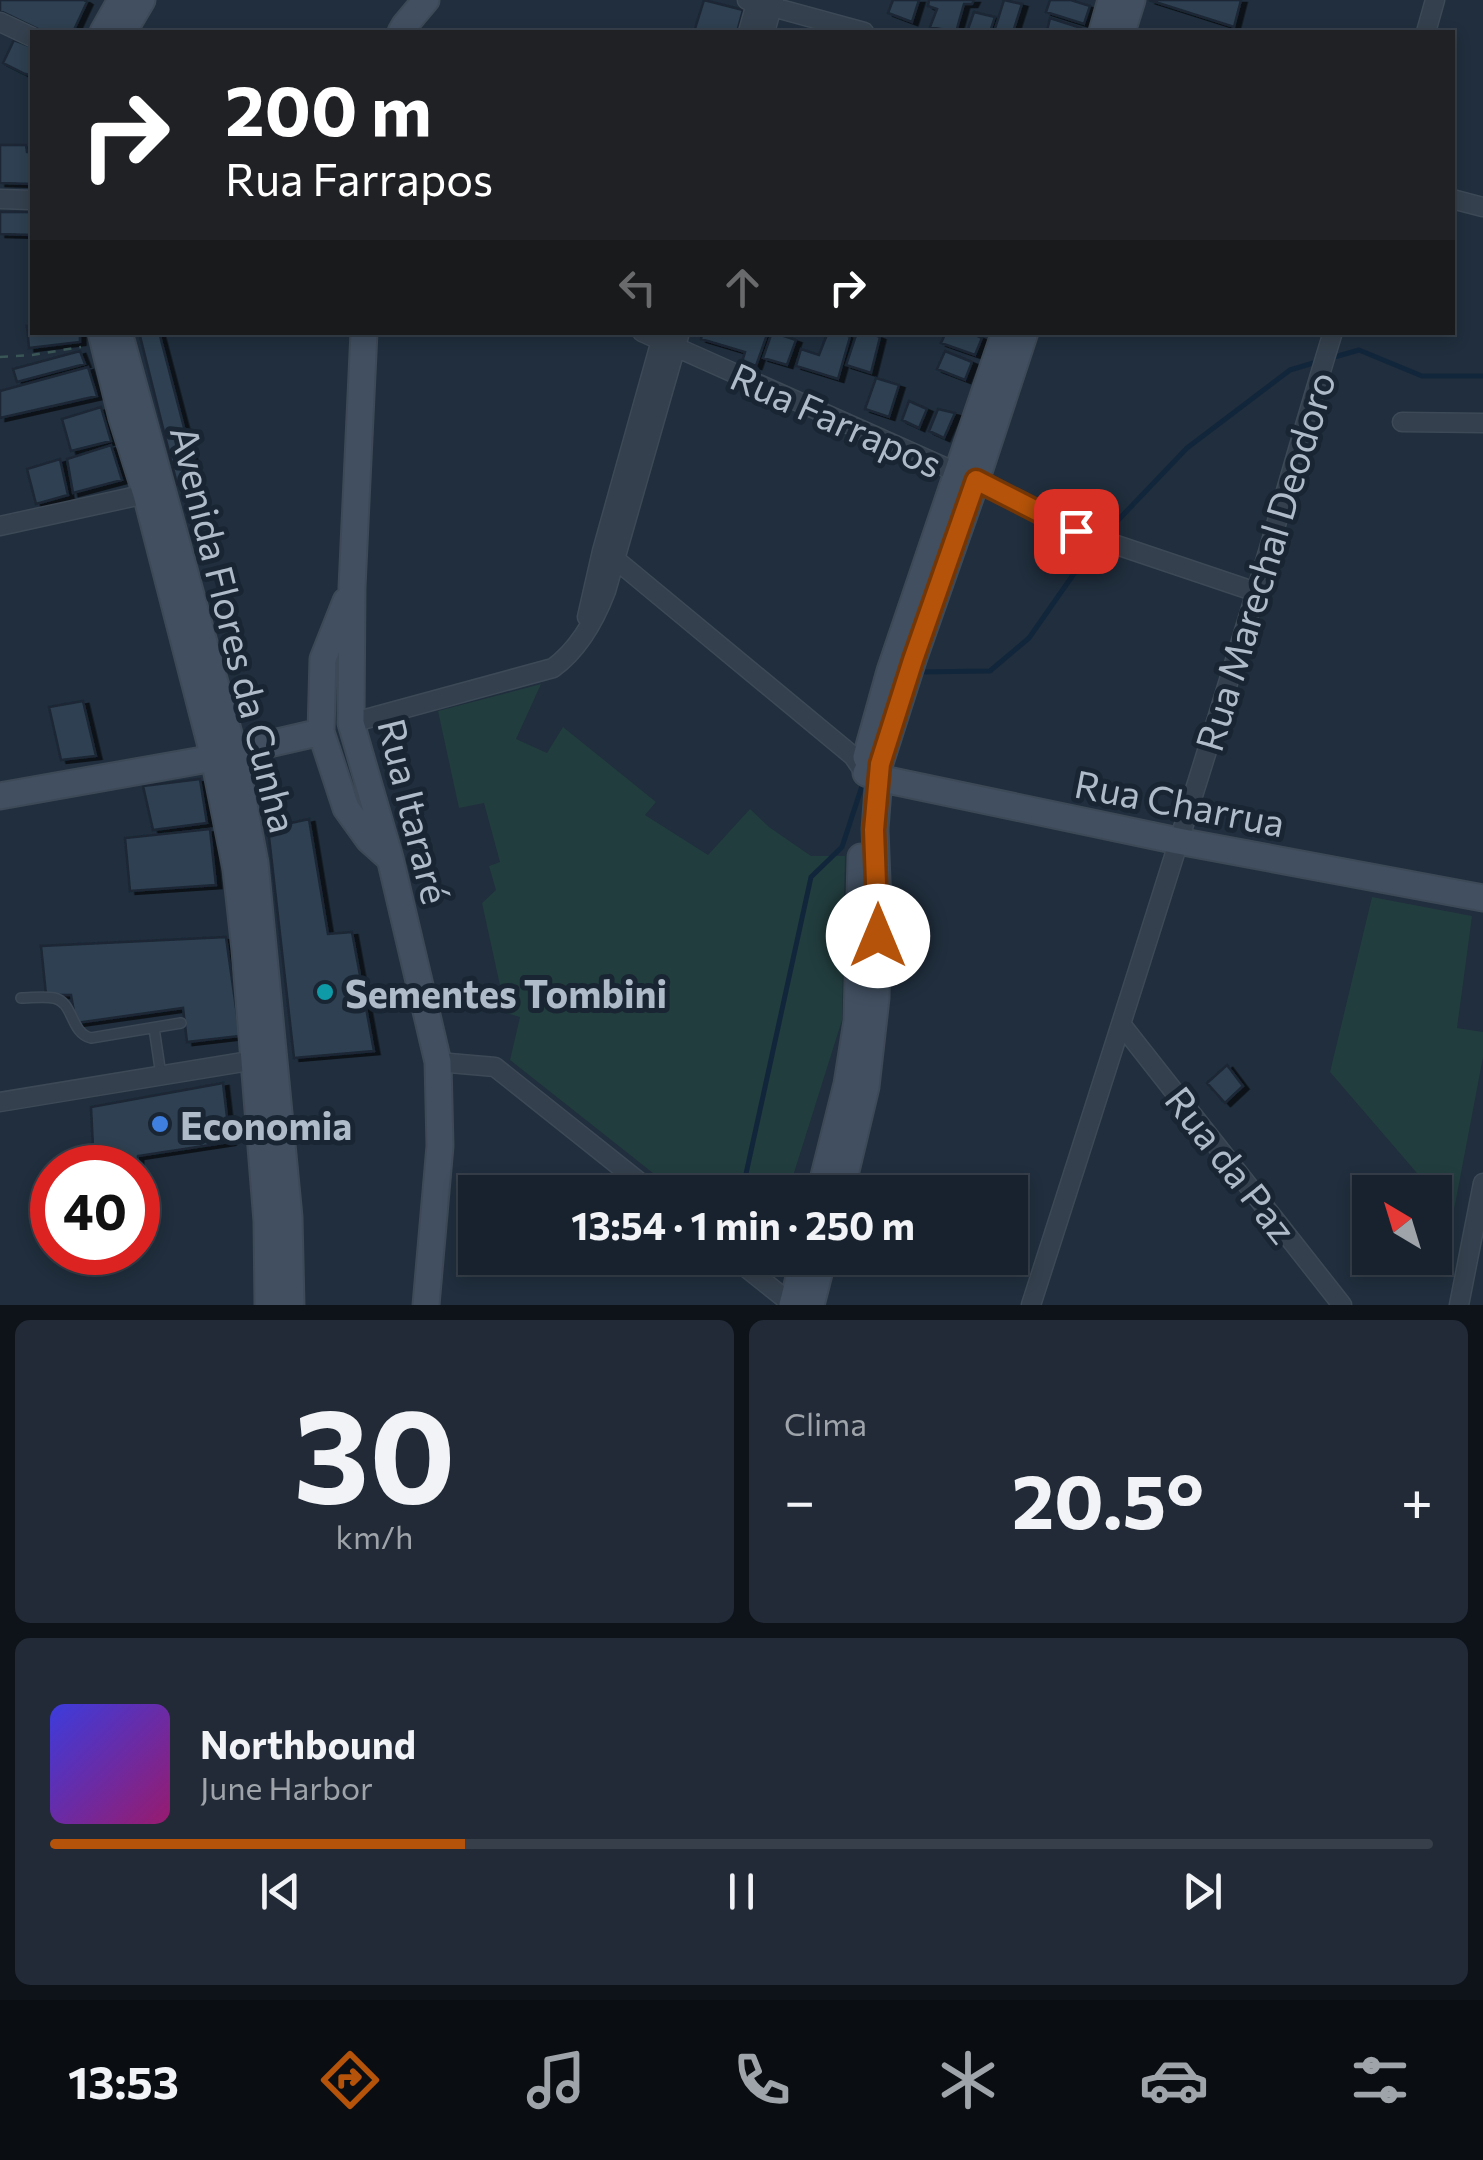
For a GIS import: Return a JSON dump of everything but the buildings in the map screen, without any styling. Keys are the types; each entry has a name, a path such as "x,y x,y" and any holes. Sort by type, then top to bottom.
{"street":[{"path":"104,30 121,0"},
{"path":"124,30 142,0"},
{"path":"402,30 426,0"},
{"path":"1103,30 1111,0"},
{"path":"1123,30 1132,0"},
{"path":"1427,30 1435,0"},
{"path":"749,30 761,2"},
{"path":"761,2 765,30"},
{"path":"761,2 857,30"},
{"path":"0,22 30,36"},
{"path":"0,199 30,200"},
{"path":"1455,200 1483,207"},
{"name":"Rua Itararé","path":"364,335 352,587 351,723 390,858 438,1062 440,1146 426,1305"},
{"path":"1001,374 1005,335"},
{"path":"843,1175 856,1086 868,766 890,671 967,477 1001,374 1023,335"},
{"name":"Rua Marechal Deodoro","path":"1031,1305 1122,1024 1333,335"},
{"name":"Avenida Flores da Cunha","path":"107,336 146,494 224,755"},
{"name":"Avenida Flores da Cunha","path":"107,336 224,755 236,869 265,1058 278,1219 292,1305"},
{"path":"351,723 554,668 569,657 582,637 608,555 670,338"},
{"name":"Rua Farrapos","path":"670,338 1076,531 1256,592"},
{"path":"1402,422 1483,423"},
{"path":"0,526 146,494"},
{"path":"608,555 868,766"},
{"path":"352,587 324,659 321,732 346,808 369,840 390,858"},
{"path":"0,796 224,755 321,732"},
{"name":"Rua Charrua","path":"868,766 1181,834 1442,884 1483,898"},
{"name":"Rua Charrua","path":"1442,884 1483,884"},
{"name":"Rua da Paz","path":"1122,1024 1342,1305"},
{"path":"0,1102 265,1058"},
{"path":"438,1062 495,1067 631,1175"},
{"path":"826,1175 856,1086"},
{"path":"1459,1305 1480,1219 1483,1183"},
{"name":"Avenida Flores da Cunha","path":"268,1305 278,1219"},
{"path":"755,1275 793,1305 800,1275"},
{"path":"811,1305 819,1275"}],"lane":[{"path":"21,998 60,1000 83,1036 90,1038 181,1023"},
{"path":"154,1028 161,1075"}],"path":[{"path":"0,357 32,355 107,336"}],"green space":[{"path":"541,684 516,739 547,753 563,727 656,802 645,815 708,855 750,809 811,856 845,856 842,1020 793,1175 655,1175 510,1060 520,1017 506,1013 482,903 496,890 489,866 500,862 484,803 459,808 438,711"},
{"path":"1372,897 1472,916 1457,1028 1483,1032 1483,1057 1453,1215 1452,1175 1419,1175 1330,1072"}],"waterway":[{"path":"1331,358 1359,350 1422,376 1483,376"},
{"path":"1102,537 1187,448 1290,370 1320,361"},
{"path":"916,672 990,671 1029,638 1094,545"},
{"path":"746,1175 811,877 842,847 864,780"}],"place":[{"name":"Sementes Tombini","path":"325,992"},
{"name":"Economia","path":"160,1124"}],"route":[{"path":"878,936 874,830 880,764 976,480 1076,531"}]}
